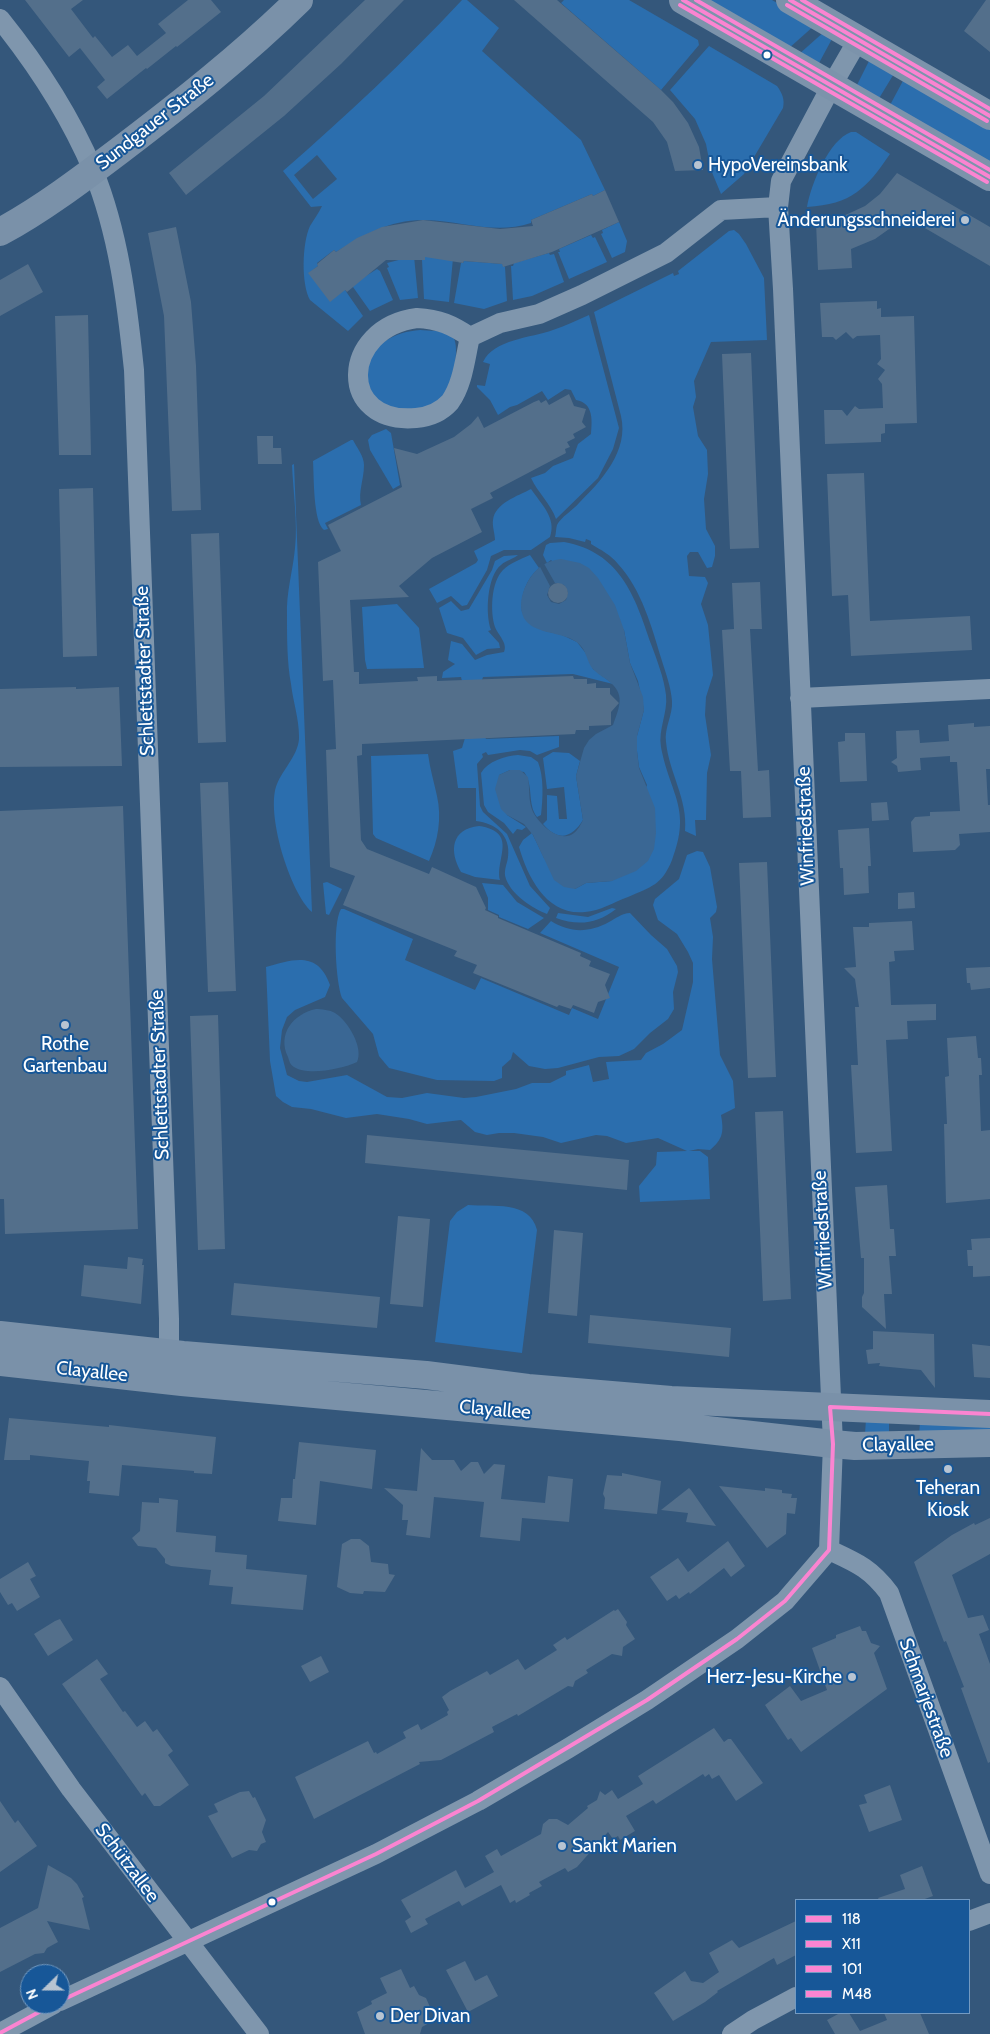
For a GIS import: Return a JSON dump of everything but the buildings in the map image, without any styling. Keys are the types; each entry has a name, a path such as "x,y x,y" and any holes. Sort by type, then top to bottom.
{"main road":[{"name":"Sundgauer Straße","path":"0,232 93,171 196,93 270,29 300,0"},
{"path":"683,0 990,177"},
{"path":"790,0 990,116"},
{"name":"Clayallee","path":"0,1335 169,1353 426,1375 528,1388 652,1398 990,1414"},
{"name":"Clayallee","path":"0,1362 182,1382 680,1427 855,1446 990,1443"}],"street":[{"name":"Schlettstadter Straße","path":"0,19 41,74 63,110 93,171 113,234 127,301 134,370 169,1353"},
{"name":"Winfriedstraße","path":"828,1550 832,1444 778,208 781,181 858,40"},
{"path":"470,336 500,323 539,314 666,253 720,210 778,208"},
{"path":"409,319 434,319 447,323 470,336 463,370 454,395 449,403 434,414 409,419 393,416 382,413 370,406 363,397 358,385 358,372 363,353 374,337 387,328 409,319"},
{"path":"800,698 990,689"},
{"path":"70,1996 376,1854 478,1801 575,1744 647,1700 737,1639 785,1601 828,1550"},
{"name":"Schmarjestraße","path":"828,1550 862,1565 878,1578 889,1593 990,1874"},
{"name":"Schützallee","path":"0,1687 71,1789 259,2034"},
{"path":"970,1921 990,1914"},
{"path":"732,2034 753,2020 795,1998"},
{"path":"0,2033 35,2014"}],"shaded area":[{"path":"462,0 467,0 499,28 482,51 581,140 605,190 531,220 531,223 518,226 492,228 439,221 413,220 378,229 336,252 334,250 317,263 318,266 309,273 345,290 363,316 348,331 310,300 307,293 304,274 305,242 310,226 322,206 311,207 283,171 374,88","holes":["317,155 337,179 313,199 294,175"]},
{"path":"564,0 629,0 698,40 699,45 661,90 561,3"},
{"path":"703,0 772,0 815,25 788,49"},
{"path":"825,31 833,37 819,63 798,55"},
{"path":"709,46 777,86 784,102 783,108 744,174 721,194 711,170 706,144 695,119 670,90"},
{"path":"869,61 895,72 878,100 857,85"},
{"path":"905,77 990,126 990,165 889,107"},
{"path":"851,132 856,132 890,154 873,177 847,198 823,205 807,207 812,187 828,153 835,144"},
{"path":"619,222 627,241 625,252 612,258 601,234 603,233 602,230"},
{"path":"734,230 746,244 764,278 767,340 711,342 694,381 696,397 693,407 698,436 707,450 708,474 704,499 706,529 715,546 712,567 707,568 698,552 690,552 687,556 689,576 705,577 708,583 701,604 708,625 713,675 706,697 705,715 711,755 707,773 706,820 695,820 696,836 685,831 684,808 666,742 666,732 672,706 671,691 640,597 634,585 615,561 591,544 591,541 586,539 585,542 555,537 559,522 605,475 612,464 621,441 621,416 594,312 673,273 674,276 679,274 678,271 729,231"},
{"path":"591,235 593,238 595,237 607,262 569,279 558,252 560,252 559,249"},
{"path":"549,253 550,255 554,254 564,282 532,296 513,300 511,266 514,263"},
{"path":"414,256 418,298 400,300 387,268 389,267 387,263"},
{"path":"425,256 453,258 449,302 424,299 422,260"},
{"path":"464,261 502,264 505,267 507,301 484,309 454,303 461,263"},
{"path":"377,269 380,271 393,300 370,311 353,287 353,284"},
{"path":"589,315 619,428 613,449 598,478 556,519 531,478 545,473 553,466 573,458 578,444 591,434 591,413 589,409 582,402 576,400 571,390 565,389 548,400 542,391 498,415 490,400 477,385 485,386 490,364 483,362 495,348 514,340 544,333"},
{"path":"420,330 444,332 454,338 456,356 453,376 449,387 438,405 400,413 370,397 366,370 373,353 379,346 394,336"},
{"path":"386,429 391,433 400,485 393,489 370,450 368,440 372,435"},
{"path":"353,440 362,455 364,462 360,495 361,505 325,523 328,529 324,530 320,525 316,509 313,461"},
{"path":"294,464 312,912 304,902 288,871 277,832 274,813 274,797 277,784 294,755 299,742 287,641 287,607 296,539 292,465"},
{"path":"531,489 550,517 552,530 550,537 531,550 504,550 491,556 487,570 467,605 462,606 451,596 437,603 429,589 476,563 478,560 474,551 495,540 493,520 498,509 508,501"},
{"path":"564,542 583,547 599,555 612,566 631,593 639,609 665,689 666,708 660,740 680,814 678,842 672,860 660,880 636,894 602,908 585,912 572,912 560,908 541,893 528,871 519,847 523,840 532,833 544,858 575,889 586,883 612,881 647,785 639,767 637,751 637,736 644,710 638,681 630,663 624,630 551,560 547,563 543,555 546,545"},
{"path":"518,555 505,562 496,570 490,586 488,615 491,630 488,631 499,643 500,648 487,649 476,655 463,638 447,633 439,608 451,601 461,611 469,609 492,570 495,561 504,556"},
{"path":"530,555 539,568 534,572 525,588 522,612 546,631 562,635 577,642 588,656 593,669 613,684 573,674 483,677 482,680 462,681 461,677 442,678 443,672 455,664 448,660 451,641 462,644 475,660 487,655 504,652 504,642 496,630 493,621 494,589 503,570 512,563"},
{"path":"561,559 580,563 589,568 598,578 615,605 624,630 630,663 643,697 644,710 637,736 637,751 639,768 655,808 656,833 654,849 648,861 636,871 612,881 586,883 575,889 564,887 554,880 533,835 524,824 507,815 501,809 495,789 499,775 510,770 520,770 528,777 531,808 540,822 556,834 568,836 574,833 583,820 576,776 584,748 596,734 613,725 619,709 620,698 616,688 593,669 579,644 569,638 536,628 526,621 523,615 521,600 530,578 543,565"},
{"path":"397,604 419,628 424,668 367,669 362,607"},
{"path":"559,736 559,747 537,755 530,751 520,750 488,755 486,752 482,754 483,757 477,764 480,806 483,812 507,834 530,886 550,908 547,914 523,900 509,885 505,873 508,857 507,842 495,827 476,821 476,788 458,788 453,751 462,748 465,738"},
{"path":"553,752 569,753 580,761 576,776 583,820 574,831 564,836 554,834 543,824 547,820 547,795 557,796 559,819 567,819 564,787 547,789 543,758"},
{"path":"428,754 439,813 437,837 429,861 376,838 373,834 371,756"},
{"path":"518,755 531,757 538,762 542,781 542,802 541,815 537,817 532,806 529,783 524,772 510,770 499,775 507,815 526,827 522,830 517,829 513,834 504,823 488,812 484,805 481,773 488,765 497,760"},
{"path":"479,826 491,829 502,840 500,880 475,877 461,872 457,864 454,849 458,836 470,828"},
{"path":"697,851 703,852 710,867 717,907 716,912 710,918 713,937 712,959 720,1055 733,1081 735,1108 721,1115 722,1135 710,1150 698,1149 689,1151 700,1151 708,1157 710,1199 640,1202 639,1186 656,1165 657,1152 687,1151 658,1138 626,1143 607,1136 596,1135 561,1143 543,1137 514,1133 487,1135 475,1132 461,1120 427,1124 377,1114 346,1118 311,1109 292,1107 276,1096 270,1061 266,967 295,960 312,962 319,967 330,985 325,997 295,1010 287,1017 282,1030 280,1048 287,1075 299,1081 307,1082 347,1075 387,1097 402,1098 427,1093 464,1098 516,1089 532,1083 550,1083 566,1075 566,1071 589,1065 593,1082 609,1079 606,1062 641,1060 646,1053 663,1044 682,1030 693,982 693,963 677,934 658,920 653,905 655,899 679,879 687,855"},
{"path":"327,882 342,889 329,915 326,914 323,883"},
{"path":"482,883 503,885 517,902 544,918 528,929 499,917 499,915 488,910 488,898"},
{"path":"612,908 616,909 594,921 580,923 556,918 558,913 588,917"},
{"path":"341,909 413,939 405,960 475,990 481,978 569,1015 572,1008 598,1019 619,967 540,933 551,921 565,928 587,930 602,926 621,915 630,913 667,949 677,966 678,972 673,992 674,1009 668,1019 634,1049 619,1056 599,1057 558,1068 545,1069 529,1066 513,1052 511,1059 502,1067 502,1078 494,1081 437,1080 389,1068 379,1056 373,1034 342,998 338,980 336,954 338,917"},
{"path":"316,1009 333,1012 350,1028 357,1042 359,1056 357,1062 334,1069 316,1071 300,1070 292,1065 285,1049 284,1040 289,1026 300,1015"},
{"path":"468,1205 518,1209 533,1220 537,1230 522,1353 435,1342 450,1221 457,1212"},
{"path":"866,1419 889,1420 889,1435 865,1434"},
{"path":"920,1422 990,1424 990,1434 919,1436"}],"pier":[{"path":"543,562 555,583 564,585 568,592 566,600 559,604 551,602 547,595 550,586 539,565"}],"transit line":[{"name":"X11","path":"683,0 990,177"},
{"name":"M48","path":"696,0 990,170"},
{"name":"X11","path":"790,0 990,116"},
{"name":"M48","path":"802,0 990,109"},
{"name":"101","path":"680,5 987,182"},
{"name":"101","path":"787,5 987,121"},
{"name":"118","path":"70,1996 376,1854 478,1801 647,1700 737,1639 785,1601 829,1550 833,1444 830,1407 990,1414"},
{"name":"118","path":"0,2033 35,2014"}],"place":[{"name":"HypoVereinsbank","path":"698,165"},
{"name":"Änderungsschneiderei","path":"965,220"},
{"name":"Rothe Gartenbau","path":"65,1025"},
{"name":"Teheran Kiosk","path":"948,1469"},
{"name":"Herz-Jesu-Kirche","path":"852,1677"},
{"name":"Sankt Marien","path":"562,1846"},
{"name":"Der Divan","path":"380,2016"}]}
